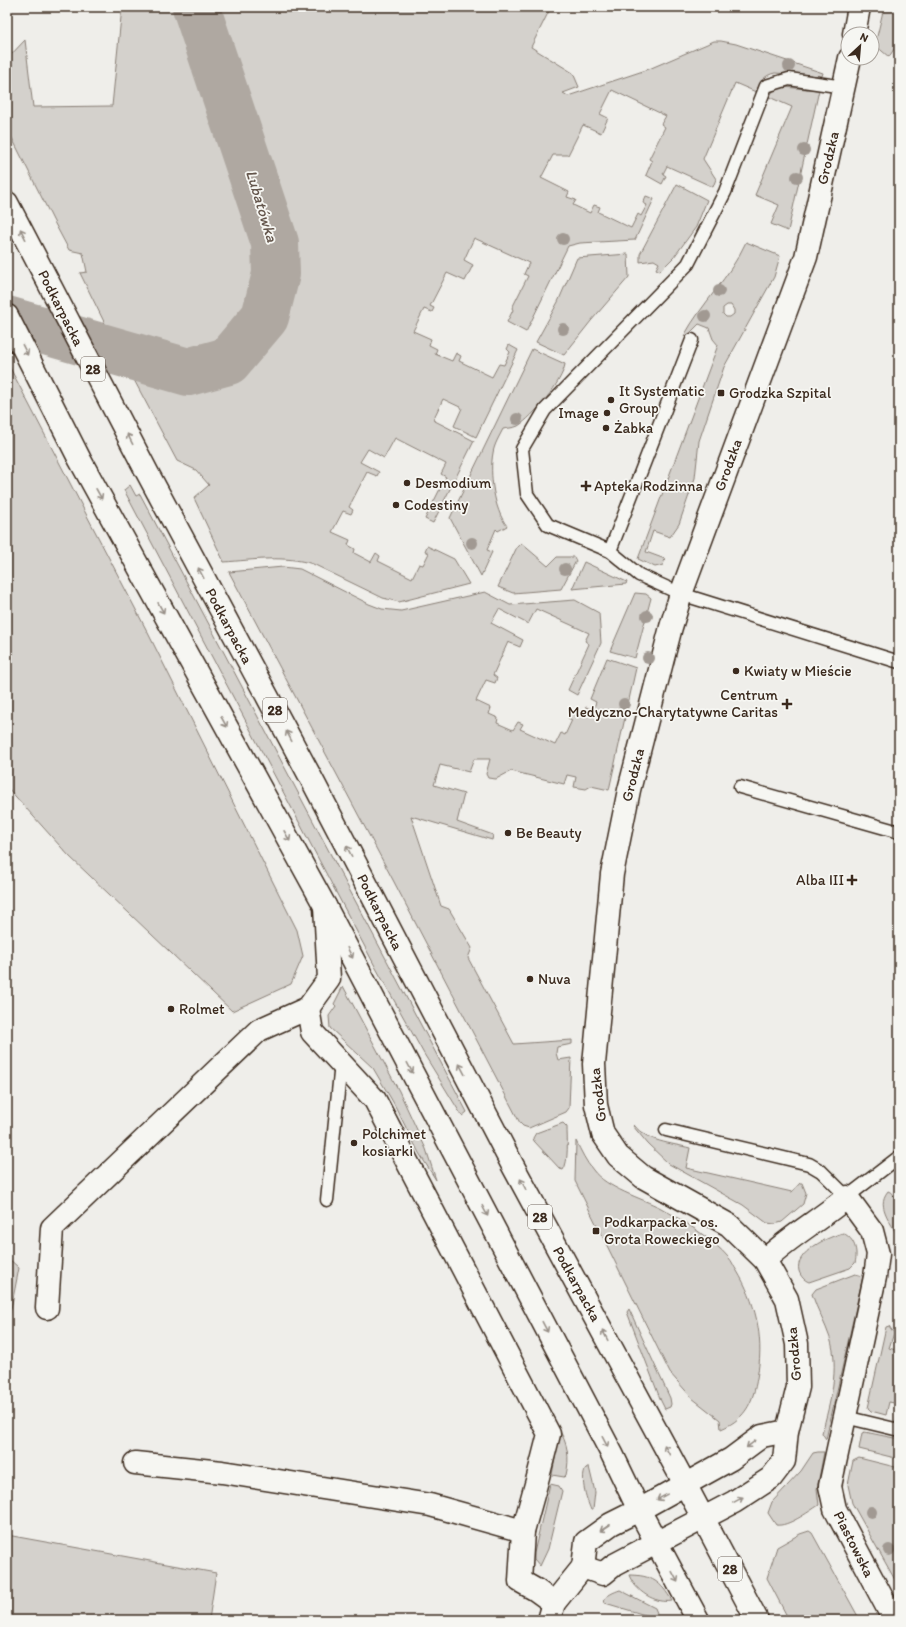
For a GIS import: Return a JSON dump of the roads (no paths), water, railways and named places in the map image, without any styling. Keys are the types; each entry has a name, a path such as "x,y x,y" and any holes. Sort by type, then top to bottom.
{"street":[{"path":"855,26 859,7"},
{"name":"Grodzka","path":"583,1566 603,1574 614,1565 656,1542 704,1519 750,1493 771,1478 784,1461 787,1431 798,1387 797,1344 787,1300 764,1260 729,1225 643,1177 618,1156 603,1134 596,1105 594,1064 612,874 629,790 681,594 806,257 848,66"},
{"name":"Podkarpacka","path":"7,203 148,474 310,776 516,1171 757,1620"},
{"path":"7,316 80,460 325,906 612,1454 639,1510 698,1620"},
{"path":"47,1308 52,1228 260,1030 308,1008 329,979 325,906"},
{"path":"308,1008 312,1032 376,1100 549,1434 523,1530 520,1581 536,1590 552,1612 583,1566 586,1542 611,1524 743,1452 762,1436 787,1431"},
{"path":"764,1260 848,1197 872,1231 878,1254 875,1277 845,1417"},
{"name":"Piastowska","path":"845,1417 830,1486 835,1509 894,1620"},
{"path":"135,1463 222,1472 430,1505 523,1530"}],"lane":[{"path":"844,87 789,79 766,86 725,192 688,264 545,410 522,449 527,494 548,525 610,551 638,575 681,594 899,662"},
{"path":"610,551 692,340"},
{"path":"740,787 899,832"},
{"path":"327,1200 341,1062"},
{"path":"666,1130 809,1164 821,1171 848,1197 899,1157"},
{"path":"845,1417 899,1430"}],"waterway":[{"name":"Lubatówka","path":"7,320 188,372 228,361 265,317 276,274 275,243 196,7"}],"place":[{"name":"Grodzka Szpital","path":"721,393"},
{"name":"It Systematic Group","path":"611,400"},
{"name":"Image","path":"607,413"},
{"name":"Żabka","path":"606,428"},
{"name":"Desmodium","path":"407,483"},
{"name":"Apteka Rodzinna","path":"586,486"},
{"name":"Codestiny","path":"396,505"},
{"name":"Kwiaty w Mieście","path":"736,671"},
{"name":"Centrum Medyczno-Charytatywne Caritas","path":"787,704"},
{"name":"Be Beauty","path":"508,833"},
{"name":"Alba III","path":"852,880"},
{"name":"Nuva","path":"530,979"},
{"name":"Rolmet","path":"171,1009"},
{"name":"Polchimet kosiarki","path":"354,1143"},
{"name":"Podkarpacka - os. Grota Roweckiego","path":"596,1231"}]}
